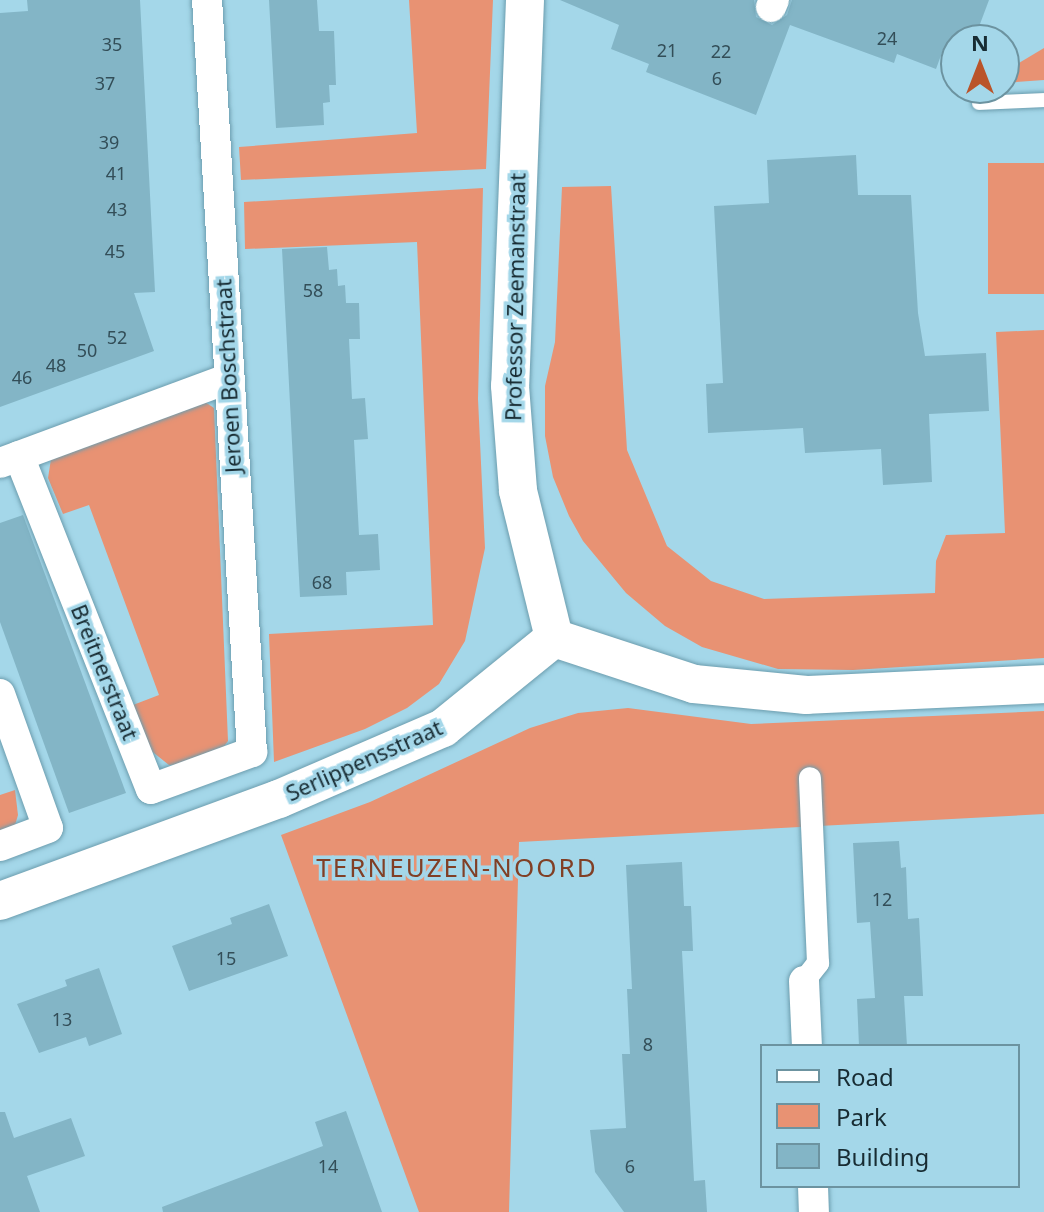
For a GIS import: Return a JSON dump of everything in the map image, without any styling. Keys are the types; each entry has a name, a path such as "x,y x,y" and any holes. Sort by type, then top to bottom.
{"street":[{"name":"Jeroen Boschstraat","path":"207,0 227,379 252,752"},
{"name":"Professor Zeemanstraat","path":"525,0 510,386 518,491 554,638"},
{"name":"Breitnerstraat","path":"227,379 10,459 151,789 252,752"},
{"path":"554,638 694,684 806,695 1044,684"},
{"name":"Serlippensstraat","path":"0,901 279,799 443,728 554,638"},
{"path":"0,694 48,828 0,846"},
{"path":"807,1044 804,981 818,963 810,778"},
{"path":"813,1188 814,1212"}],"lane":[{"path":"1020,101 1044,100"}],"green space":[{"path":"409,0 493,0 486,169 241,180 239,147 417,133"},
{"path":"1044,48 1044,80 1020,82 1020,62"},
{"path":"988,163 1044,163 1044,294 988,294"},
{"path":"611,186 627,450 667,546 711,581 764,599 935,593 936,561 946,535 1005,533 996,332 1044,330 1044,658 853,670 778,669 702,647 665,626 626,593 583,541 569,516 553,477 545,436 545,386 555,342 562,187"},
{"path":"483,188 478,399 485,548 465,641 439,684 407,708 365,729 274,762 269,634 433,625 417,242 245,249 244,202"},
{"path":"205,402 214,408 228,741 219,753 193,764 169,765 149,749 133,705 159,695 89,505 63,514 48,478 51,459"},
{"path":"628,708 751,724 1044,711 1044,814 519,842 509,1212 419,1212 281,835 370,802 530,728 578,713"},
{"path":"15,790 18,815 13,832 0,836 0,795"}],"building":[{"path":"27,0 140,0 155,292 134,293 154,351 0,407 0,13 28,11"},
{"path":"269,0 317,0 319,31 334,31 336,85 329,85 330,102 323,103 324,125 276,128"},
{"path":"560,0 754,0 756,17 772,25 787,15 792,0 989,0 980,24 940,24 940,58 936,69 897,54 894,63 790,25 756,115 646,72 649,64 611,49 619,25"},
{"path":"856,155 858,195 911,195 918,313 925,356 986,353 989,411 929,414 932,482 883,485 881,449 805,453 803,428 708,433 706,384 723,383 714,206 769,203 767,160"},
{"path":"327,247 329,270 337,269 338,286 345,285 346,303 359,303 360,339 349,339 352,399 365,398 368,439 354,440 359,535 378,534 380,570 346,572 347,595 300,597 282,249"},
{"path":"23,515 126,793 69,813 0,622 0,523"},
{"path":"899,841 901,868 906,867 908,919 919,918 923,996 904,996 907,1044 859,1044 857,999 875,998 870,922 857,923 853,843"},
{"path":"682,862 684,906 691,906 693,951 682,951 694,1181 705,1180 707,1212 624,1212 595,1172 590,1130 626,1128 622,1054 630,1054 627,989 632,989 626,865"},
{"path":"269,904 288,956 189,991 172,946 232,924 230,918"},
{"path":"99,968 122,1034 89,1046 86,1037 39,1053 17,1004 67,986 65,980"},
{"path":"346,1111 382,1212 163,1212 162,1207 323,1146 315,1122"},
{"path":"0,1112 5,1112 14,1138 71,1118 85,1156 27,1176 40,1212 0,1212"}],"district":[{"name":"TERNEUZEN-NOORD","path":"457,868"}]}
